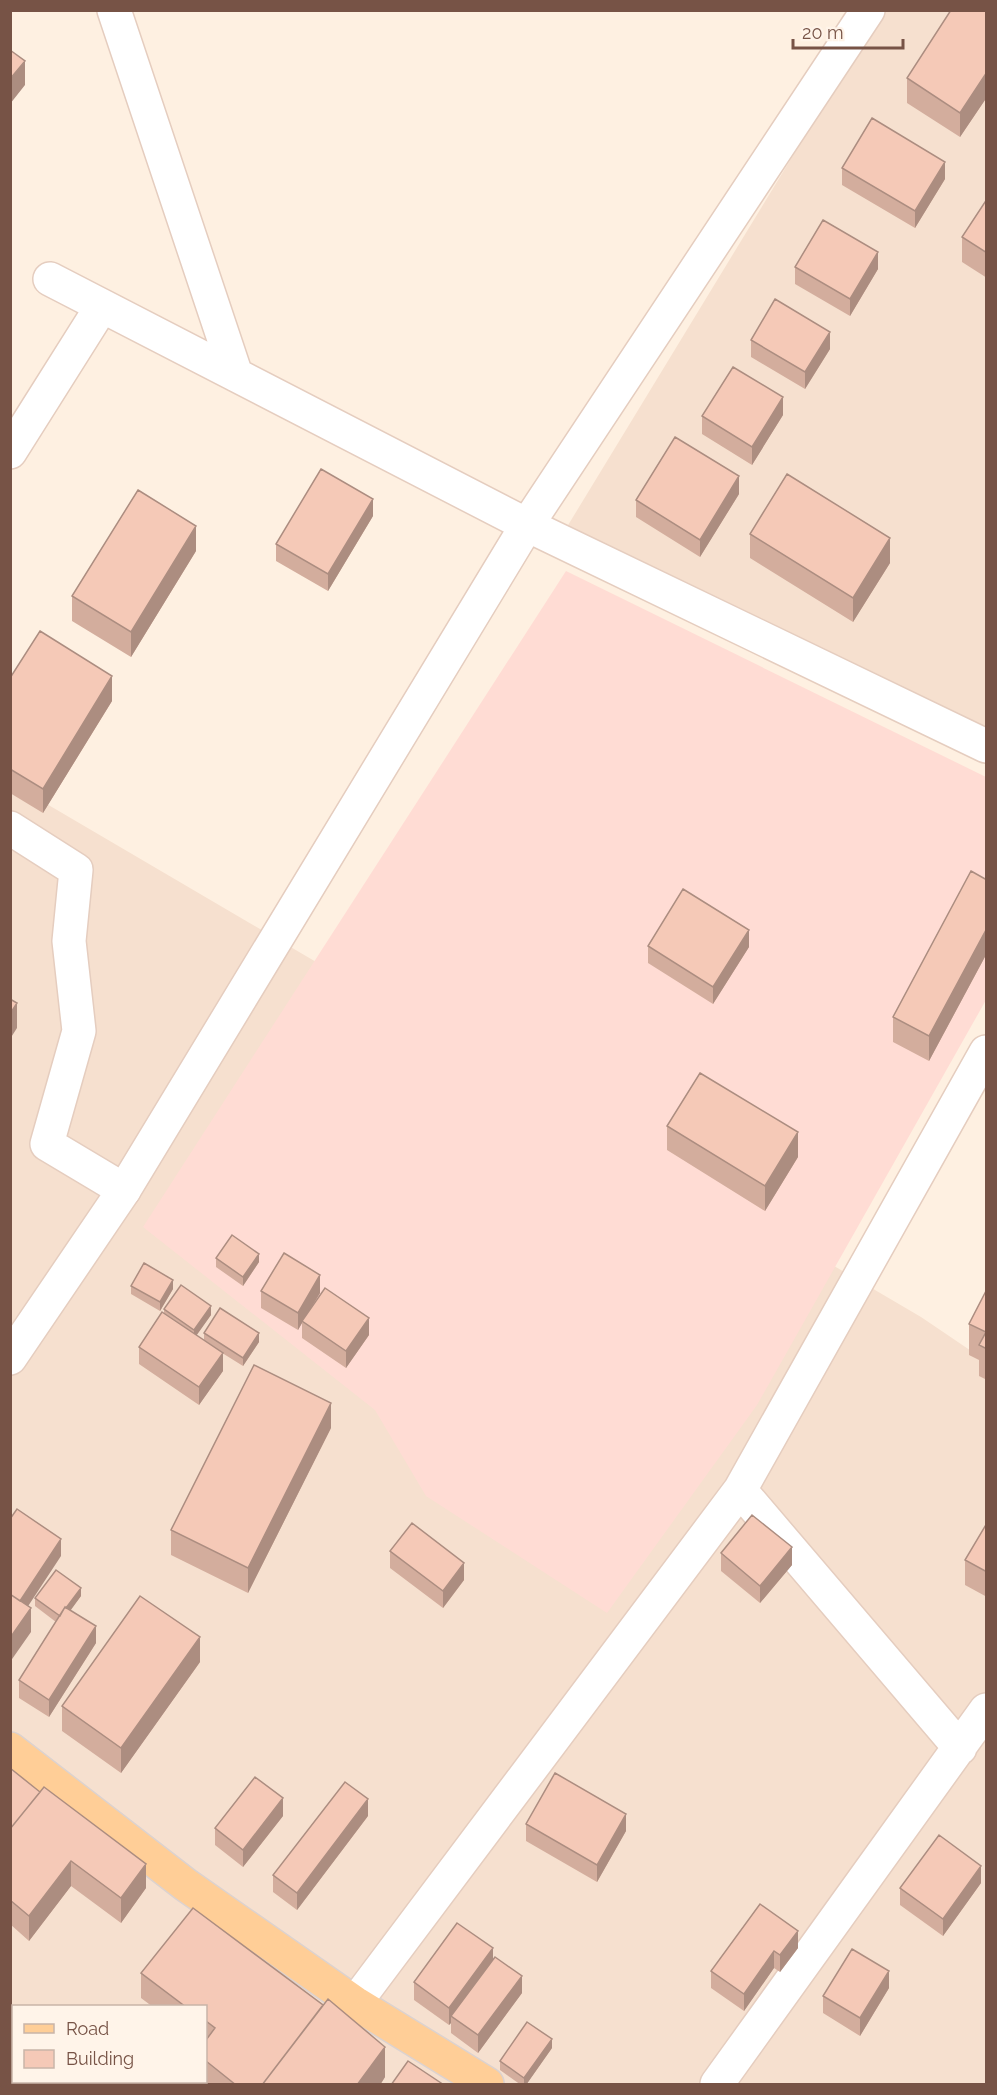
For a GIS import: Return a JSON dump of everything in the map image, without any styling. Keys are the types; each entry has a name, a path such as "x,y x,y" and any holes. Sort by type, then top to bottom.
{"main road":[{"path":"10,1749 186,1885 355,2003 487,2085"}],"street":[{"path":"114,10 236,375"},
{"path":"10,1358 124,1190 527,525 868,10"},
{"path":"50,279 527,525 987,746"},
{"path":"10,452 102,306"},
{"path":"10,828 75,870 69,941 79,1031 47,1144 124,1190"},
{"path":"355,2003 740,1490 987,1052"},
{"path":"740,1490 960,1748"},
{"path":"717,2085 987,1710"}],"shaded area":[{"path":"881,11 986,11 986,734 559,540"},
{"path":"566,571 986,777 986,1000 757,1405 607,1613 426,1496 375,1410 143,1227"},
{"path":"11,783 921,1317 986,1361 986,2084 11,2084"}],"building":[{"path":"951,10 987,10 987,72 960,113 907,78"},
{"path":"10,50 25,61 10,79"},
{"path":"872,118 945,162 915,211 842,168"},
{"path":"987,199 987,253 962,237"},
{"path":"823,220 878,252 850,299 795,267"},
{"path":"775,299 830,332 805,372 751,340"},
{"path":"733,367 783,397 752,447 702,416"},
{"path":"675,437 739,476 700,540 636,500"},
{"path":"321,469 373,499 328,574 276,544"},
{"path":"787,474 890,538 853,598 750,534"},
{"path":"138,490 196,526 131,632 72,596"},
{"path":"40,631 112,676 43,789 10,769 10,678"},
{"path":"971,871 987,880 987,928 929,1036 893,1017"},
{"path":"683,889 749,930 713,987 648,946"},
{"path":"10,999 17,1003 10,1014"},
{"path":"700,1073 798,1132 765,1186 667,1126"},
{"path":"232,1235 259,1254 243,1277 216,1258"},
{"path":"284,1253 320,1275 298,1313 261,1291"},
{"path":"144,1263 173,1280 160,1302 131,1286"},
{"path":"181,1285 211,1306 194,1330 164,1309"},
{"path":"325,1288 369,1318 346,1351 302,1321"},
{"path":"987,1289 987,1349 979,1345 986,1332 969,1324"},
{"path":"220,1308 259,1333 243,1358 204,1333"},
{"path":"162,1312 223,1353 199,1387 139,1347"},
{"path":"254,1365 331,1403 248,1568 171,1530"},
{"path":"17,1509 61,1539 20,1601 10,1594 10,1519"},
{"path":"752,1515 792,1547 760,1586 721,1553"},
{"path":"412,1523 464,1563 443,1591 390,1551"},
{"path":"987,1523 987,1572 965,1560"},
{"path":"56,1570 81,1588 60,1616 35,1598"},
{"path":"10,1594 31,1608 10,1638"},
{"path":"140,1596 200,1637 121,1748 62,1706"},
{"path":"65,1607 96,1626 49,1700 19,1680"},
{"path":"10,1768 40,1792 10,1829"},
{"path":"555,1773 626,1814 597,1865 526,1824"},
{"path":"255,1777 283,1798 243,1850 215,1828"},
{"path":"345,1782 368,1799 297,1893 273,1875"},
{"path":"44,1787 146,1864 121,1898 71,1861 29,1916 10,1900 10,1829"},
{"path":"939,1835 981,1866 943,1919 900,1888"},
{"path":"760,1904 798,1931 780,1955 774,1951 744,1994 711,1971"},
{"path":"193,1908 323,2005 262,2085 236,2085 207,2062 207,2039 215,2028 207,2022 207,2005 183,2005 141,1973"},
{"path":"457,1923 493,1948 449,2008 414,1982"},
{"path":"852,1949 889,1971 860,2018 823,1996"},
{"path":"495,1957 522,1976 478,2035 451,2016"},
{"path":"328,1999 385,2047 357,2085 262,2085"},
{"path":"527,2022 552,2039 524,2078 500,2061"},
{"path":"408,2061 444,2085 391,2085"}]}
